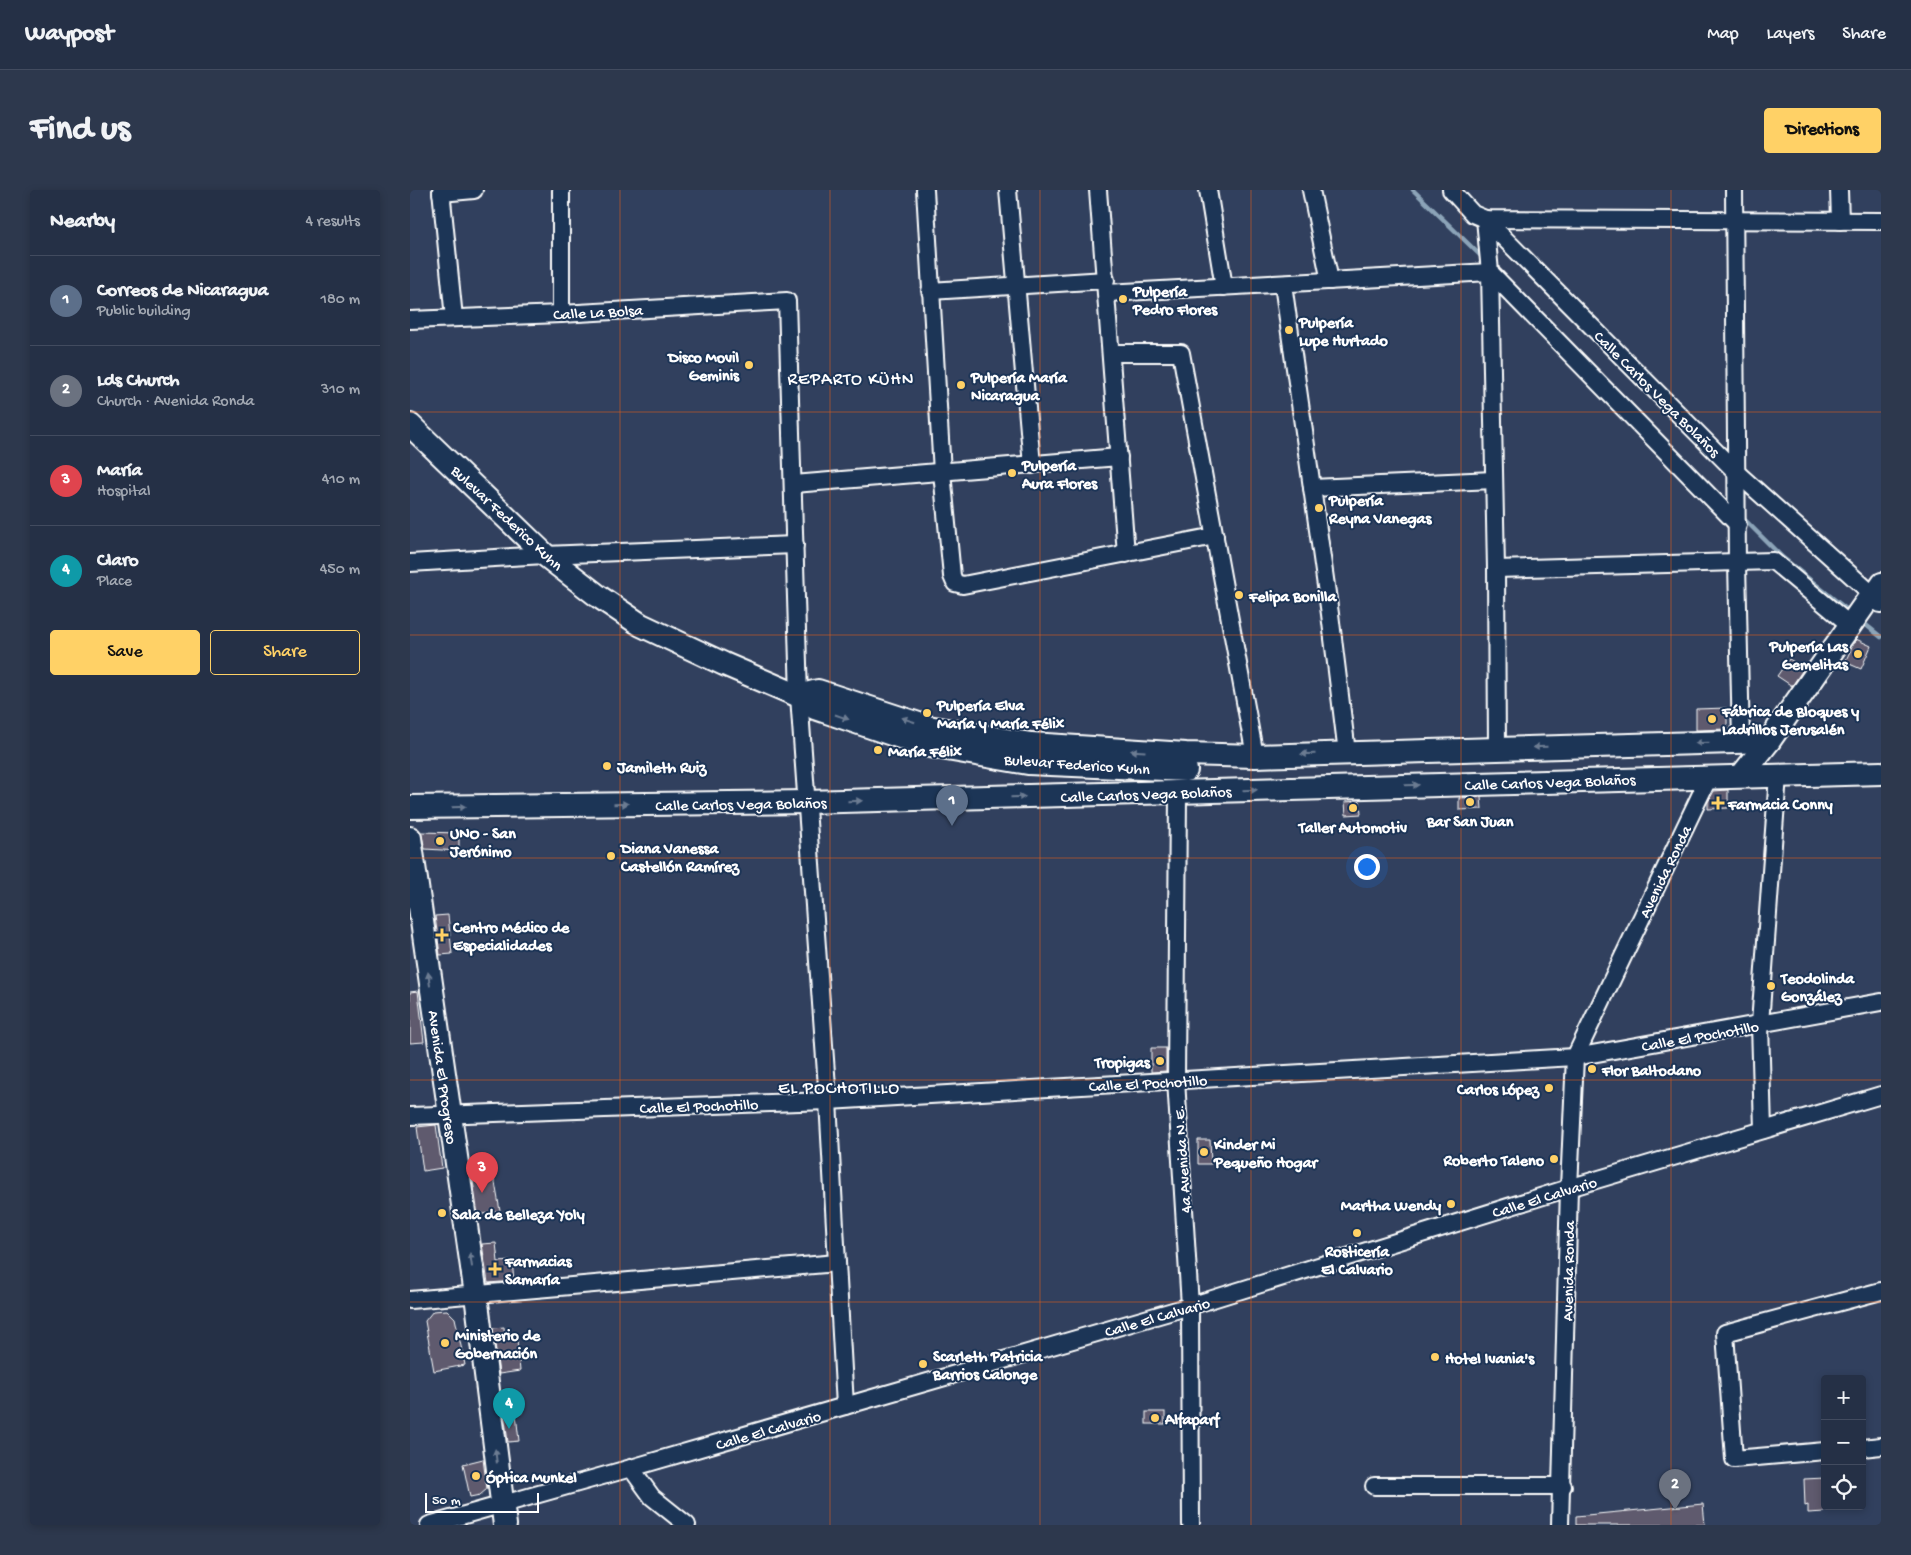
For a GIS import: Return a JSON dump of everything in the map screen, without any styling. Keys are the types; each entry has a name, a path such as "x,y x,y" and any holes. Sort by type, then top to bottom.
{"street":[{"path":"454,318 441,192 474,190"},
{"path":"561,190 561,314"},
{"path":"925,190 942,472 952,576 955,583 963,585 1214,536"},
{"path":"1008,190 1018,286 1032,465"},
{"path":"1098,190 1126,554"},
{"path":"1208,190 1224,288"},
{"path":"1311,190 1330,281"},
{"name":"Calle Carlos Vega Bolaños","path":"1451,190 1473,214 1485,219 1737,473 1876,593"},
{"path":"1734,190 1737,563 1741,742"},
{"path":"1840,190 1840,221"},
{"path":"1497,748 1496,569 1490,270 1485,219 1881,221"},
{"path":"930,292 1018,286 1224,288 1490,270 1738,525"},
{"path":"1283,284 1347,753"},
{"name":"Calle La Bolsa","path":"410,320 561,314 787,301 794,484"},
{"path":"1112,353 1181,354 1255,756"},
{"name":"Bulevar Federico Kuhn","path":"410,425 545,555 598,596 640,624 724,664 799,696 815,708 924,745 1028,763 1186,762"},
{"path":"845,1406 828,1101 799,696 794,484 1119,457"},
{"path":"1312,488 1494,480"},
{"path":"410,562 795,545"},
{"path":"1496,569 1773,561 1852,622"},
{"path":"1742,776 1769,741 1852,622 1876,593"},
{"name":"Calle Carlos Vega Bolaños","path":"1186,762 1255,756 1769,741"},
{"path":"1182,792 1186,762"},
{"name":"Calle Carlos Vega Bolaños","path":"410,807 806,802 1881,773"},
{"path":"1763,1130 1760,1024 1778,775"},
{"name":"Avenida Ronda","path":"1560,1525 1569,1188 1575,1057 1709,777"},
{"name":"4a Avenida N.E.","path":"1182,792 1176,1080 1190,1306 1191,1525"},
{"name":"Avenida El Progreso","path":"410,838 476,1295 503,1515"},
{"name":"Calle El Pochotillo","path":"410,1116 828,1101 1575,1057 1881,1002"},
{"name":"Calle El Calvario","path":"429,1525 503,1515 631,1468 1190,1306 1569,1188 1881,1095"},
{"path":"410,1300 837,1263"},
{"path":"1821,1451 1734,1459 1725,1333 1881,1291"},
{"path":"1866,1448 1881,1446"},
{"path":"631,1468 652,1497 687,1525"},
{"path":"1374,1486 1562,1486"}],"building":[{"name":"Pulpería Las Gemelitas","path":"1856,639 1871,646 1861,669 1845,662"},
{"path":"1789,659 1804,668 1792,686 1777,676"},
{"name":"Fábrica de Bloques y Ladrillos Jerusalén","path":"1727,708 1727,729 1696,730 1696,709"},
{"name":"Farmacia Conny","path":"1728,790 1728,808 1708,809 1708,802 1714,791"},
{"name":"Bar San Juan","path":"1481,797 1482,809 1459,810 1459,798"},
{"name":"Taller Automotiv","path":"1360,801 1361,814 1346,815 1345,802"},
{"name":"UNO - San Jerónimo","path":"421,832 459,833 459,851 425,849"},
{"name":"Centro Médico de Especialidades","path":"448,915 452,954 440,955 435,916"},
{"path":"418,991 424,1042 410,1043 410,992"},
{"name":"Tropigas","path":"1151,1048 1166,1048 1166,1071 1151,1072"},
{"path":"436,1125 442,1168 423,1171 417,1127"},
{"name":"Kinder Mi Pequeño Hogar","path":"1198,1140 1210,1140 1211,1164 1198,1164"},
{"path":"493,1171 500,1211 478,1215 472,1174"},
{"name":"Farmacias Samaría","path":"496,1243 498,1262 512,1261 514,1281 488,1283 482,1244"},
{"name":"Ministerio de Gobernación","path":"447,1310 455,1318 465,1365 434,1371 425,1321 433,1311"},
{"path":"504,1327 505,1340 517,1339 520,1371 499,1374 493,1328"},
{"path":"519,1396 522,1413 516,1414 519,1441 508,1442 502,1399"},
{"name":"Alfaparf","path":"1146,1412 1165,1412 1165,1424 1146,1424"},
{"name":"Óptica Munkel","path":"483,1459 487,1489 480,1495 470,1497 463,1464"},
{"path":"1821,1478 1821,1510 1825,1510 1825,1512 1808,1513 1808,1505 1805,1506 1804,1479"},
{"path":"1703,1504 1705,1525 1576,1525 1576,1516"}],"waterway":[{"path":"1413,190 1484,259"},
{"path":"1717,493 1731,506"},
{"path":"1742,517 1782,557 1851,613"},
{"path":"1861,621 1881,637"}],"place":[{"name":"Pulpería Pedro Flores","path":"1123,299"},
{"name":"Pulpería Lupe Hurtado","path":"1289,330"},
{"name":"Disco Movil Geminis","path":"749,365"},
{"name":"Pulpería María Nicaragua","path":"961,385"},
{"name":"Pulpería Aura Flores","path":"1012,473"},
{"name":"Pulpería Reyna Vanegas","path":"1319,508"},
{"name":"Felipa Bonilla","path":"1239,595"},
{"name":"Pulpería Las Gemelitas","path":"1858,654"},
{"name":"Pulpería Elva María y María Félix","path":"927,713"},
{"name":"Fábrica de Bloques y Ladrillos Jerusalén","path":"1712,719"},
{"name":"María Félix","path":"878,750"},
{"name":"Jamileth Ruiz","path":"607,766"},
{"name":"Bar San Juan","path":"1470,802"},
{"name":"Farmacia Conny","path":"1718,803"},
{"name":"Taller Automotiv","path":"1353,808"},
{"name":"Correos de Nicaragua","path":"952,826"},
{"name":"UNO - San Jerónimo","path":"440,841"},
{"name":"Diana Vanessa Castellón Ramírez","path":"611,856"},
{"name":"Centro Médico de Especialidades","path":"442,935"},
{"name":"Teodolinda González","path":"1771,986"},
{"name":"Tropigas","path":"1160,1061"},
{"name":"Flor Baltodano","path":"1592,1069"},
{"name":"Carlos López","path":"1549,1088"},
{"name":"Kinder Mi Pequeño Hogar","path":"1204,1152"},
{"name":"Roberto Taleno","path":"1554,1159"},
{"name":"María","path":"482,1193"},
{"name":"Martha Wendy","path":"1451,1204"},
{"name":"Sala de Belleza Yoly","path":"442,1213"},
{"name":"Rosticería El Calvario","path":"1357,1233"},
{"name":"Farmacias Samaría","path":"495,1269"},
{"name":"Ministerio de Gobernación","path":"445,1343"},
{"name":"Hotel Ivania's","path":"1435,1357"},
{"name":"Scarleth Patricia Barrios Calonge","path":"923,1364"},
{"name":"Alfaparf","path":"1155,1418"},
{"name":"Claro","path":"509,1429"},
{"name":"Óptica Munkel","path":"476,1476"},
{"name":"Lds Church","path":"1675,1510"}],"district":[{"name":"REPARTO KÜHN","path":"851,378"},
{"name":"EL POCHOTILLO","path":"839,1087"}]}
